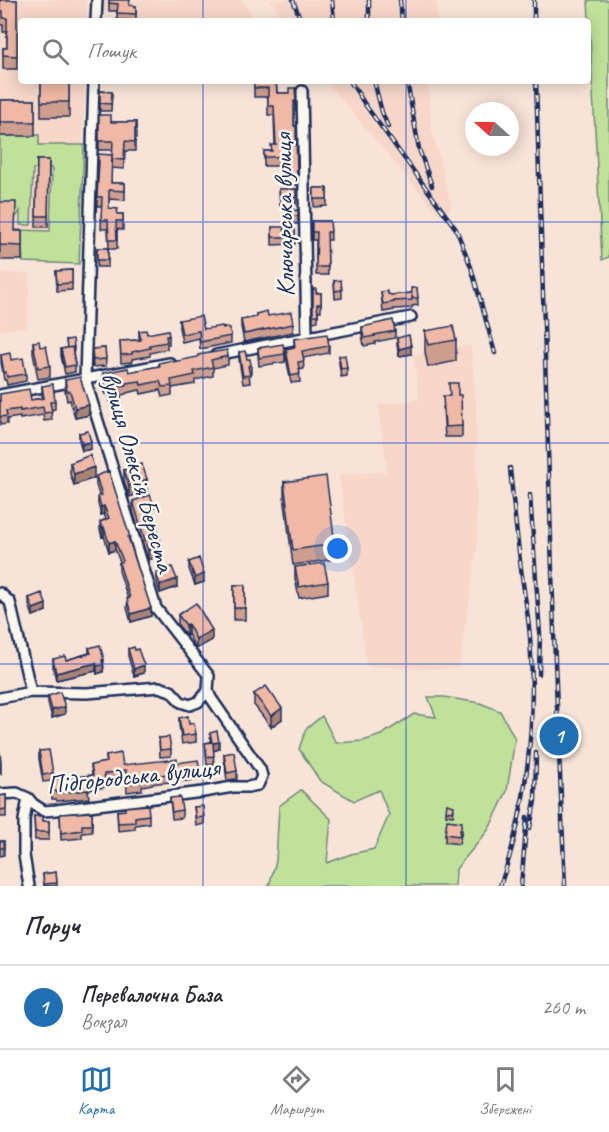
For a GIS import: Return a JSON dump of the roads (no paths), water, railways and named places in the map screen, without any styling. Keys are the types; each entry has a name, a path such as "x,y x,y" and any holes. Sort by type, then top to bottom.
{"street":[{"path":"96,18 97,0"},
{"name":"вулиця Олексія Береста","path":"94,84 85,379 156,608 209,676 208,691 260,769"},
{"name":"Ключарська вулиця","path":"302,91 307,337"},
{"path":"202,357 411,317"},
{"path":"0,395 178,362"},
{"path":"0,593 10,602 31,692"},
{"path":"0,698 31,692 87,693 159,687 171,692 181,702 189,705 198,702 208,691"},
{"name":"Підгородська вулиця","path":"0,794 17,793 28,798 44,811 248,787 258,785 262,776 260,769"},
{"path":"28,798 24,820 24,855 29,886"}],"railway":[{"path":"293,0 300,18"},
{"path":"332,0 334,18"},
{"path":"369,0 369,18"},
{"path":"400,0 402,18"},
{"path":"534,0 534,18"},
{"path":"352,84 456,229 471,267 495,353"},
{"path":"375,84 388,127"},
{"path":"408,84 419,149 432,186"},
{"path":"536,84 555,662 565,886"},
{"path":"500,886 510,856 523,795 528,763 532,700 530,637 510,468"},
{"path":"530,495 540,634 539,674"},
{"path":"530,828 535,801 536,753"},
{"path":"521,886 527,817"}],"place":[{"name":"Перевалочна База","path":"559,736"}]}
